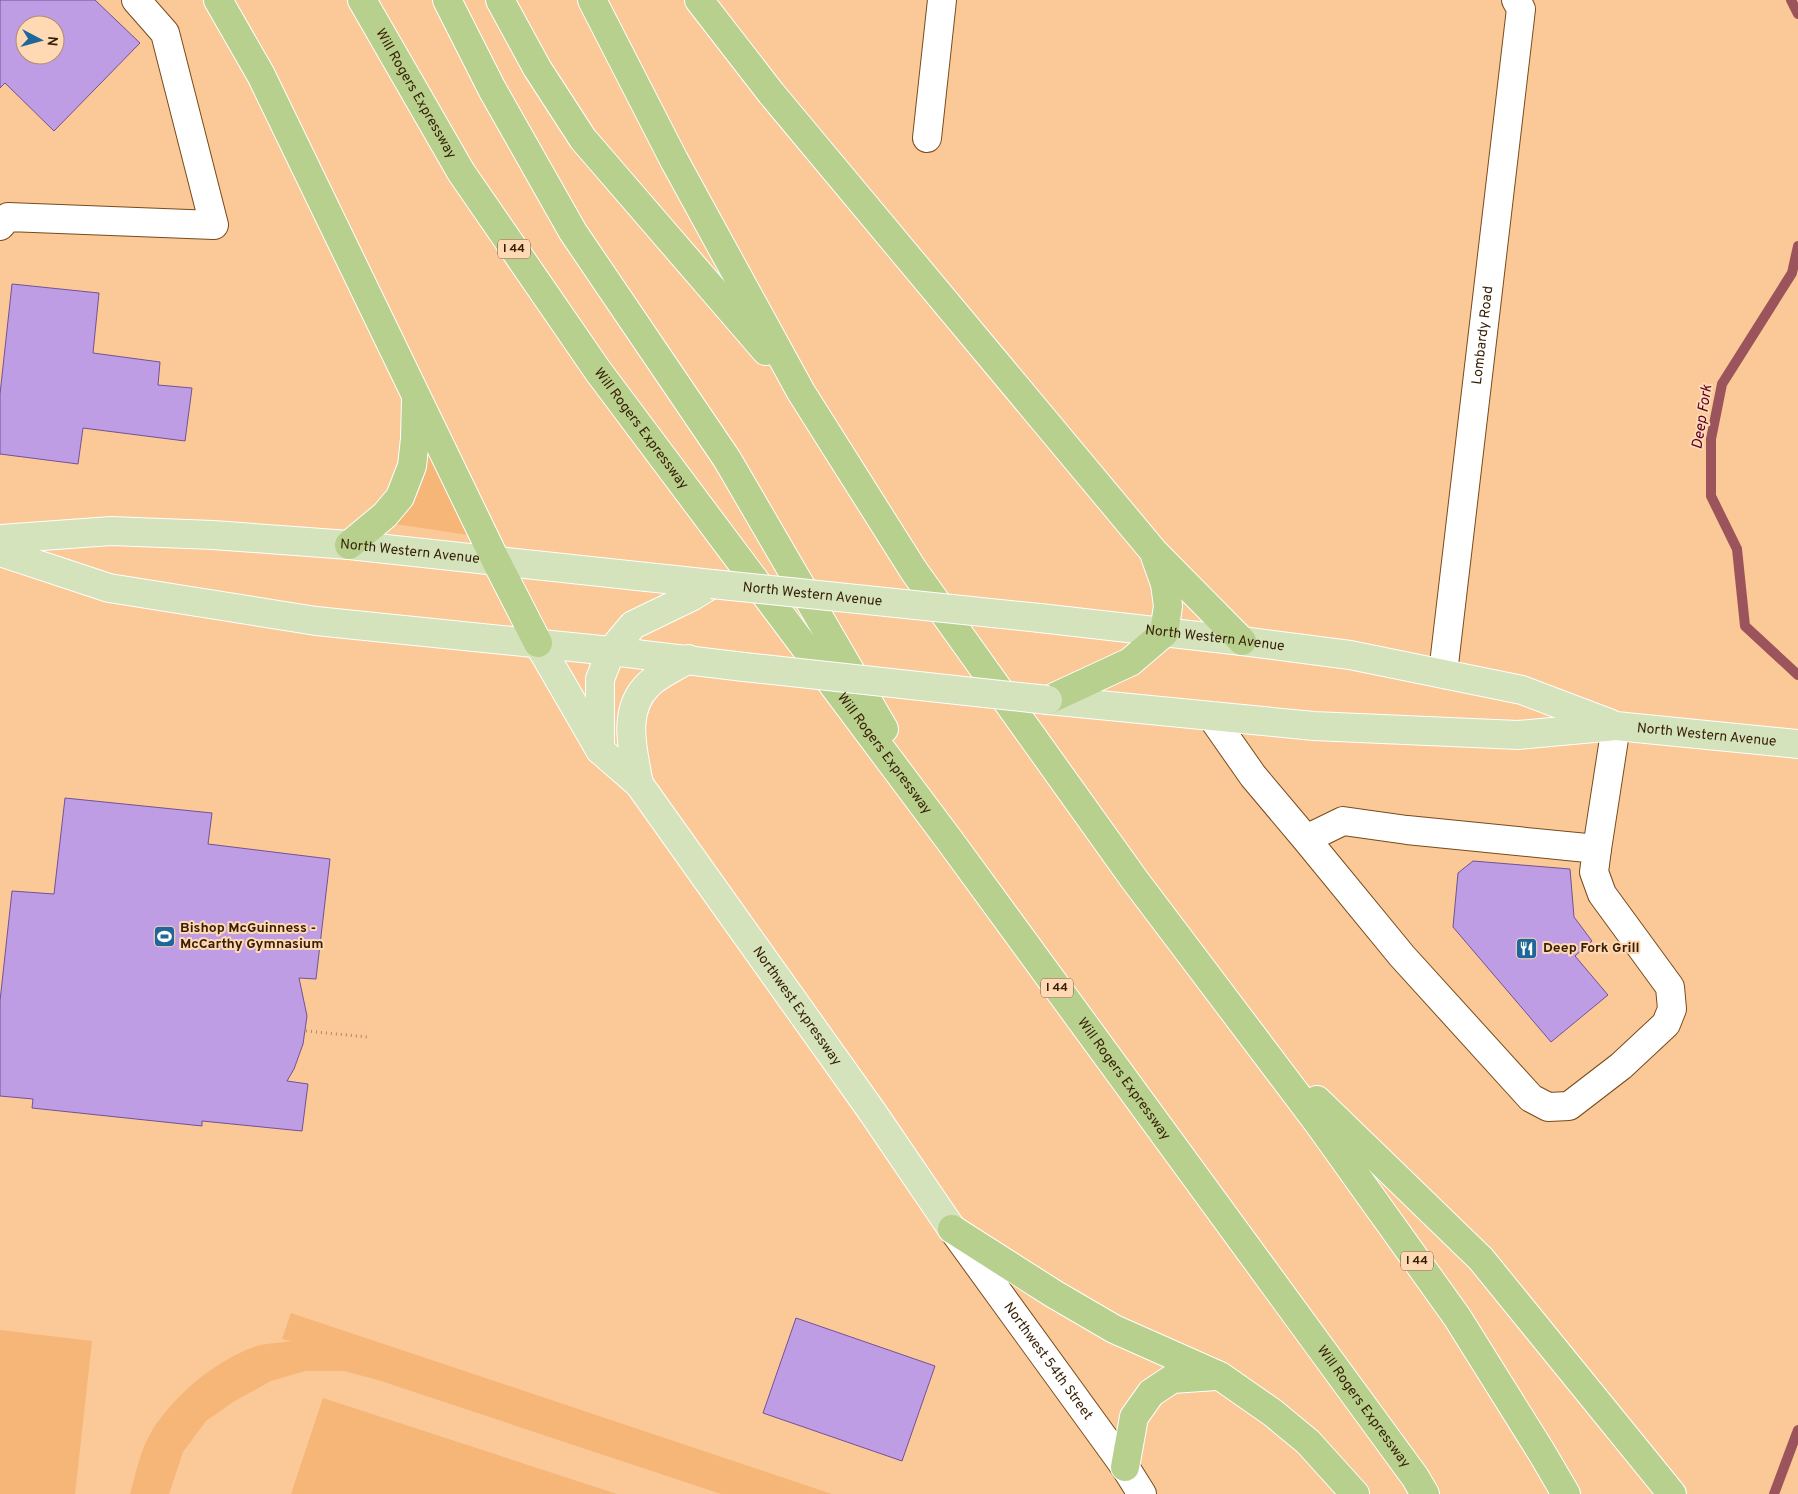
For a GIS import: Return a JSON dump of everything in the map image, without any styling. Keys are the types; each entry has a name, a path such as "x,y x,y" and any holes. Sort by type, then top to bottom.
{"highway":[{"path":"218,0 261,75 496,561 538,643"},
{"name":"Will Rogers Expressway","path":"362,0 461,172 598,371 950,841 1277,1287 1415,1477 1425,1494"},
{"path":"447,0 492,88 573,232 727,459 950,841"},
{"path":"500,0 537,68 583,139 801,392"},
{"name":"I 44","path":"592,0 674,160 801,392 914,571 1134,879 1319,1124 1457,1317 1566,1494"},
{"path":"699,0 771,94 1154,552 1242,640"},
{"path":"349,545 385,514 400,497 412,466 416,394"},
{"path":"1048,700 1130,662 1164,633 1168,606 1165,584 1154,552"},
{"path":"1254,1038 1481,1259 1672,1494"},
{"path":"952,1229 1054,1294 1114,1329 1220,1376 1273,1413 1308,1442 1356,1494"},
{"path":"1126,1467 1134,1417 1151,1393 1172,1379 1220,1376"}],"main road":[{"name":"North Western Avenue","path":"0,539 111,531 213,535 349,545 496,561 694,587 1040,618 1242,640 1350,655 1522,690 1616,726"},
{"name":"North Western Avenue","path":"0,552 109,588 316,621 688,659 744,667 1102,706 1314,726 1518,735 1616,726 1798,744"},
{"path":"600,750 600,679 611,651 633,625 694,587"},
{"name":"Northwest Expressway","path":"538,643 600,750 639,784 871,1110 952,1229"},
{"name":"Northwest Expressway","path":"639,784 630,740 632,713 640,694 649,683 688,659"}],"street":[{"path":"0,226 8,217 214,225 165,33 136,0"},
{"path":"927,138 942,0"},
{"name":"Lombardy Road","path":"1443,673 1521,9 1516,0"},
{"path":"1211,716 1253,776 1402,956 1531,1098 1548,1107 1569,1106 1621,1066 1666,1024 1672,1009 1670,986 1602,894 1594,872 1616,726"},
{"path":"1306,839 1343,821 1407,830 1597,848"},
{"name":"Northwest 54th Street","path":"952,1229 1126,1467 1142,1494"}],"path":[{"path":"306,1031 368,1038"}],"shaded area":[{"path":"423,436 469,535 395,524 417,494 426,471"},
{"path":"291,1313 832,1494 721,1494 378,1380 344,1371 305,1371 271,1381 233,1402 206,1421 183,1452 169,1494 130,1494 145,1444 153,1429 174,1403 212,1369 242,1352 265,1344 291,1341 282,1339"},
{"path":"0,1330 92,1341 75,1494 0,1494"},
{"path":"323,1398 617,1494 291,1494"}],"building":[{"path":"0,0 95,0 140,43 54,131 5,83 0,88"},
{"path":"12,284 99,293 93,353 160,362 158,385 192,388 185,441 83,428 78,464 0,454 0,394"},
{"name":"Bishop McGuinness - McCarthy Gymnasium","path":"65,798 212,813 208,844 330,859 316,979 299,978 307,1016 303,1044 294,1069 287,1081 308,1084 302,1131 202,1121 202,1126 32,1108 33,1099 0,1096 0,1001 12,891 54,894"},
{"name":"Deep Fork Grill","path":"1473,861 1570,869 1574,917 1592,941 1575,956 1608,995 1551,1042 1453,927 1458,873"},
{"path":"796,1318 935,1366 902,1461 763,1413"}],"waterway":[{"name":"Deep Fork","path":"1791,0 1798,14"},
{"name":"Deep Fork","path":"1798,246 1792,273 1722,384 1711,439 1711,496 1737,549 1745,626 1798,675"},
{"name":"Deep Fork","path":"1774,1494 1798,1430"}],"place":[{"name":"Bishop McGuinness - McCarthy Gymnasium","path":"164,936"},
{"name":"Deep Fork Grill","path":"1527,948"}]}
